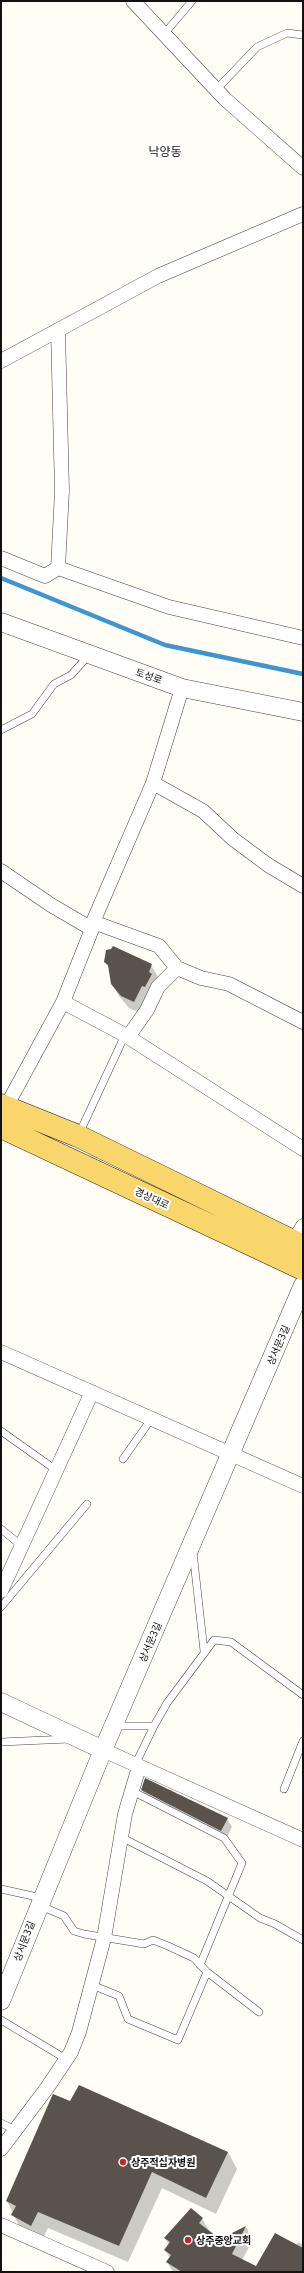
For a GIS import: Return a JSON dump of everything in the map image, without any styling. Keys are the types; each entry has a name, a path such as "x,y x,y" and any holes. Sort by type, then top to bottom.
{"main road":[{"path":"2,1114 78,1136 300,1238"},
{"name":"경상대로","path":"2,1114 303,1269"}],"street":[{"path":"134,1 216,90 303,168"},
{"path":"1,361 158,276 303,214"},
{"path":"58,330 62,491 58,568"},
{"path":"1,558 45,576 58,568"},
{"path":"58,568 169,607 303,638"},
{"name":"토성로","path":"1,622 182,688 303,712"},
{"path":"2,1114 63,1002 92,925 153,784 182,688"},
{"path":"153,784 203,811 233,839 268,866 303,886"},
{"path":"1,871 51,906 92,925 159,946 177,968 201,978 229,984 303,1022"},
{"path":"127,1036 148,1010 158,987 177,968"},
{"path":"63,1002 127,1036 303,1149"},
{"name":"상서문3길","path":"1,2002 40,1902 103,1750 303,1285"},
{"path":"1,1352 232,1453 303,1486"},
{"path":"1,1591 92,1392"},
{"path":"1,1702 137,1766 303,1840"},
{"path":"1,2149 47,2088 66,2059 79,2032 104,1938 125,1814 132,1791 137,1766"},
{"path":"1,2225 102,2271"}],"lane":[{"path":"165,33 192,1"},
{"path":"216,90 257,47 287,33 303,35"},
{"path":"1,730 32,714 54,684 71,675 89,655"},
{"path":"78,1136 127,1036"},
{"path":"123,1459 152,1418"},
{"path":"1,1431 56,1470"},
{"path":"1,1606 87,1504"},
{"path":"1,1529 22,1546"},
{"path":"192,1545 204,1651"},
{"path":"137,1766 154,1726 167,1703 204,1651 214,1640 231,1642 303,1695"},
{"path":"114,1726 154,1726"},
{"path":"1,1742 79,1739"},
{"path":"284,1789 303,1741"},
{"path":"132,1791 224,1838 242,1863 200,1965"},
{"path":"121,1837 207,1881 260,1918 275,1924 303,1940"},
{"path":"1,1889 40,1902 64,1916 74,1931 104,1938 144,1944 154,1940 194,1958 207,1972 259,2012"},
{"path":"92,1985 119,1996 128,2019 178,2040 207,1972"},
{"path":"1,2020 66,2059"},
{"path":"1,2123 15,2130"}],"building":[{"path":"113,946 152,964 149,972 152,974 145,987 142,986 134,1002 121,996 111,984 108,965 104,962 106,950 111,949"},
{"path":"145,1778 228,1818 221,1831 141,1790"},
{"name":"상주적십자병원","path":"79,2085 228,2152 206,2198 152,2172 119,2246 38,2212 31,2226 11,2215 16,2206 6,2201 53,2094 70,2101"},
{"path":"191,2208 203,2218 199,2223 220,2239 246,2226 232,2254 256,2266 275,2233 303,2248 303,2272 182,2272 166,2262 171,2255 164,2250 170,2242 164,2238"}],"waterway":[{"path":"1,578 165,645 303,674"}],"place":[{"name":"상주적십자병원","path":"123,2162"},
{"name":"상주중앙교회","path":"188,2240"}],"district":[{"name":"낙양동","path":"165,151"}]}
